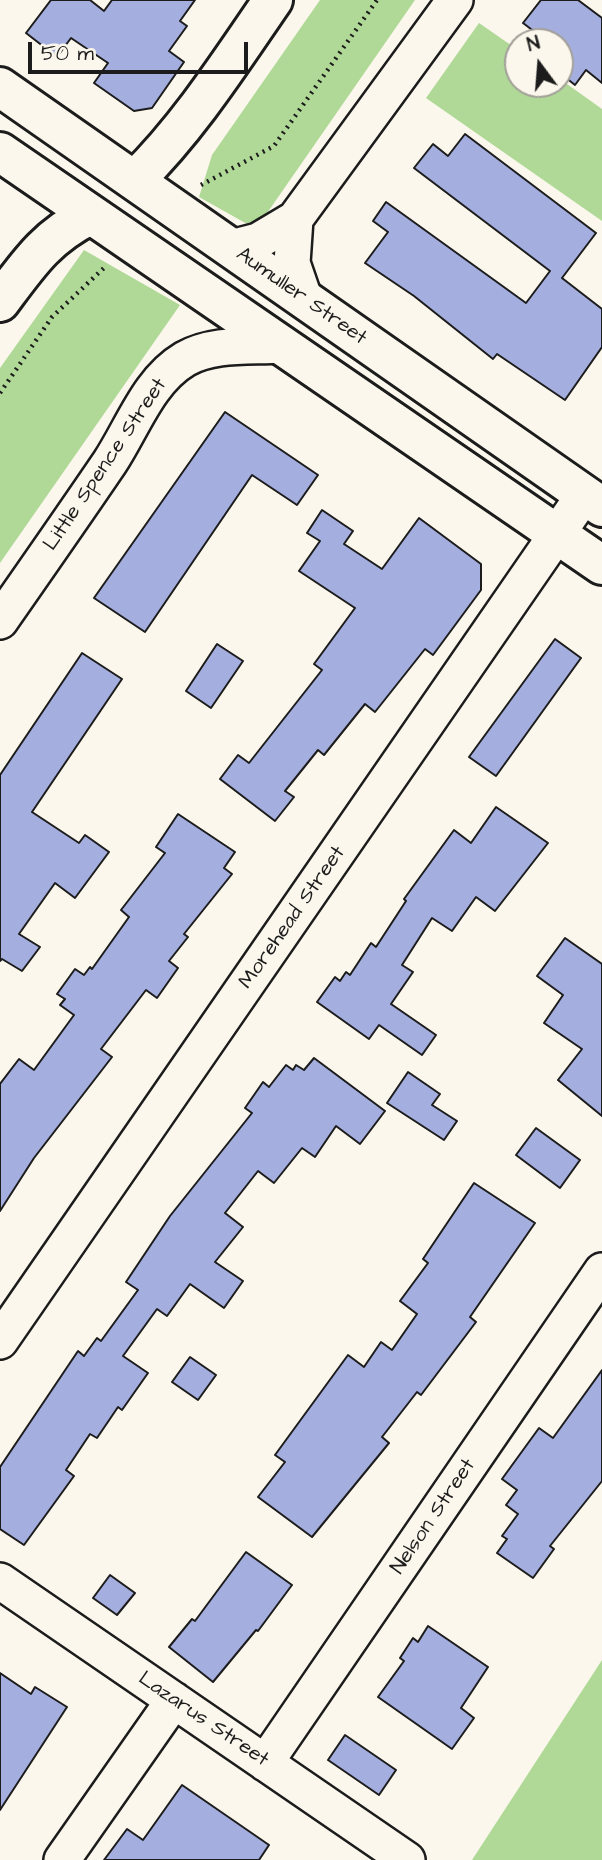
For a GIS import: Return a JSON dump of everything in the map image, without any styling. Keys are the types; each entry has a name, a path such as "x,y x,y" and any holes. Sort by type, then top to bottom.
{"main road":[{"path":"0,302 42,246 90,215 135,180 158,157 219,78 274,0"},
{"name":"Aumuller Street","path":"0,87 593,501"},
{"path":"0,152 602,565"}],"street":[{"path":"231,248 258,241 295,219 455,0"},
{"path":"295,219 292,263 304,298"},
{"name":"Little Spence Street","path":"0,621 109,463 164,375 185,359 206,351 280,345"},
{"name":"Morehead Street","path":"0,1341 558,534 593,501"},
{"name":"Nelson Street","path":"265,1763 602,1271"},
{"name":"Lazarus Street","path":"0,1581 407,1860"},
{"path":"62,1860 174,1700"}],"path":[{"path":"198,186 274,146 377,0"},
{"path":"0,393 52,317 90,278 112,261"}],"green space":[{"path":"320,0 415,0 256,229 199,197 212,155"},
{"path":"479,23 504,40 504,98 574,98 574,89 602,109 602,221 426,98"},
{"path":"84,250 180,305 0,563 0,368"},
{"path":"602,1660 602,1860 472,1860"}],"building":[{"path":"51,0 90,0 104,11 112,0 195,0 180,21 187,26 169,51 184,62 152,108 134,111 94,83 108,63 71,38 57,57 26,33"},
{"path":"541,0 578,0 602,18 602,83 586,70 574,84 574,28 530,28 523,23"},
{"path":"465,134 596,233 562,278 602,309 602,347 565,400 497,354 493,359 414,296 365,263 388,232 373,221 386,202 526,303 550,271 414,168 433,144 448,156"},
{"path":"225,412 318,475 297,505 252,475 145,632 94,598"},
{"path":"322,510 353,531 344,544 382,569 419,518 481,564 481,590 433,655 425,649 375,712 365,704 324,755 318,750 285,791 294,797 275,821 220,779 238,755 249,763 322,670 314,664 355,608 299,571 320,541 307,533"},
{"path":"555,639 581,658 496,776 469,757"},
{"path":"217,644 243,661 211,708 186,691"},
{"path":"82,653 122,679 32,812 79,843 85,835 109,852 75,898 55,883 19,934 40,947 22,971 2,959 0,961 0,775"},
{"path":"496,807 548,843 495,911 476,897 452,931 432,918 402,965 413,972 391,1004 436,1035 422,1055 379,1025 369,1039 317,1002 335,977 340,981 346,972 350,975 371,943 376,947 406,901 404,899 454,830 471,843"},
{"path":"178,814 235,852 224,868 232,874 184,934 188,937 169,961 178,968 157,998 146,990 101,1049 112,1057 34,1158 0,1211 0,1084 19,1059 34,1070 74,1015 60,1005 65,999 57,994 75,969 84,975 90,967 92,969 129,917 121,910 165,853 156,847"},
{"path":"565,938 602,964 602,1116 558,1080 582,1049 544,1023 563,995 537,976"},
{"path":"314,1058 385,1111 360,1144 336,1126 315,1157 302,1148 274,1183 258,1171 225,1213 243,1227 215,1262 243,1281 224,1308 190,1284 167,1316 157,1309 123,1356 148,1373 122,1410 118,1407 97,1438 90,1434 66,1470 74,1476 24,1545 0,1529 0,1467 78,1351 84,1356 97,1338 101,1341 138,1290 126,1282 170,1216 252,1113 245,1108 263,1082 269,1087 286,1065 293,1070 296,1065 304,1070"},
{"path":"408,1072 440,1094 432,1105 457,1121 444,1140 387,1103"},
{"path":"536,1128 580,1160 560,1188 516,1155"},
{"path":"474,1183 535,1223 470,1317 476,1322 421,1395 417,1392 382,1437 389,1443 312,1537 258,1497 285,1462 275,1455 348,1355 364,1367 381,1342 392,1350 417,1314 400,1301 428,1263 423,1259"},
{"path":"190,1357 216,1375 198,1400 172,1382"},
{"path":"602,1370 602,1481 550,1546 554,1549 533,1578 497,1553 507,1539 502,1536 518,1514 506,1505 517,1490 502,1479 539,1428 553,1438"},
{"path":"246,1552 292,1585 258,1631 256,1630 213,1682 169,1647 192,1619 195,1621"},
{"path":"110,1575 135,1593 117,1615 93,1598"},
{"path":"428,1626 488,1667 461,1708 474,1718 452,1749 378,1697 404,1661 400,1658 413,1638 418,1642"},
{"path":"0,1673 31,1694 35,1687 67,1707 0,1810"},
{"path":"345,1735 396,1770 379,1795 328,1760"},
{"path":"182,1785 269,1845 259,1860 104,1860 127,1829 143,1840"}]}
